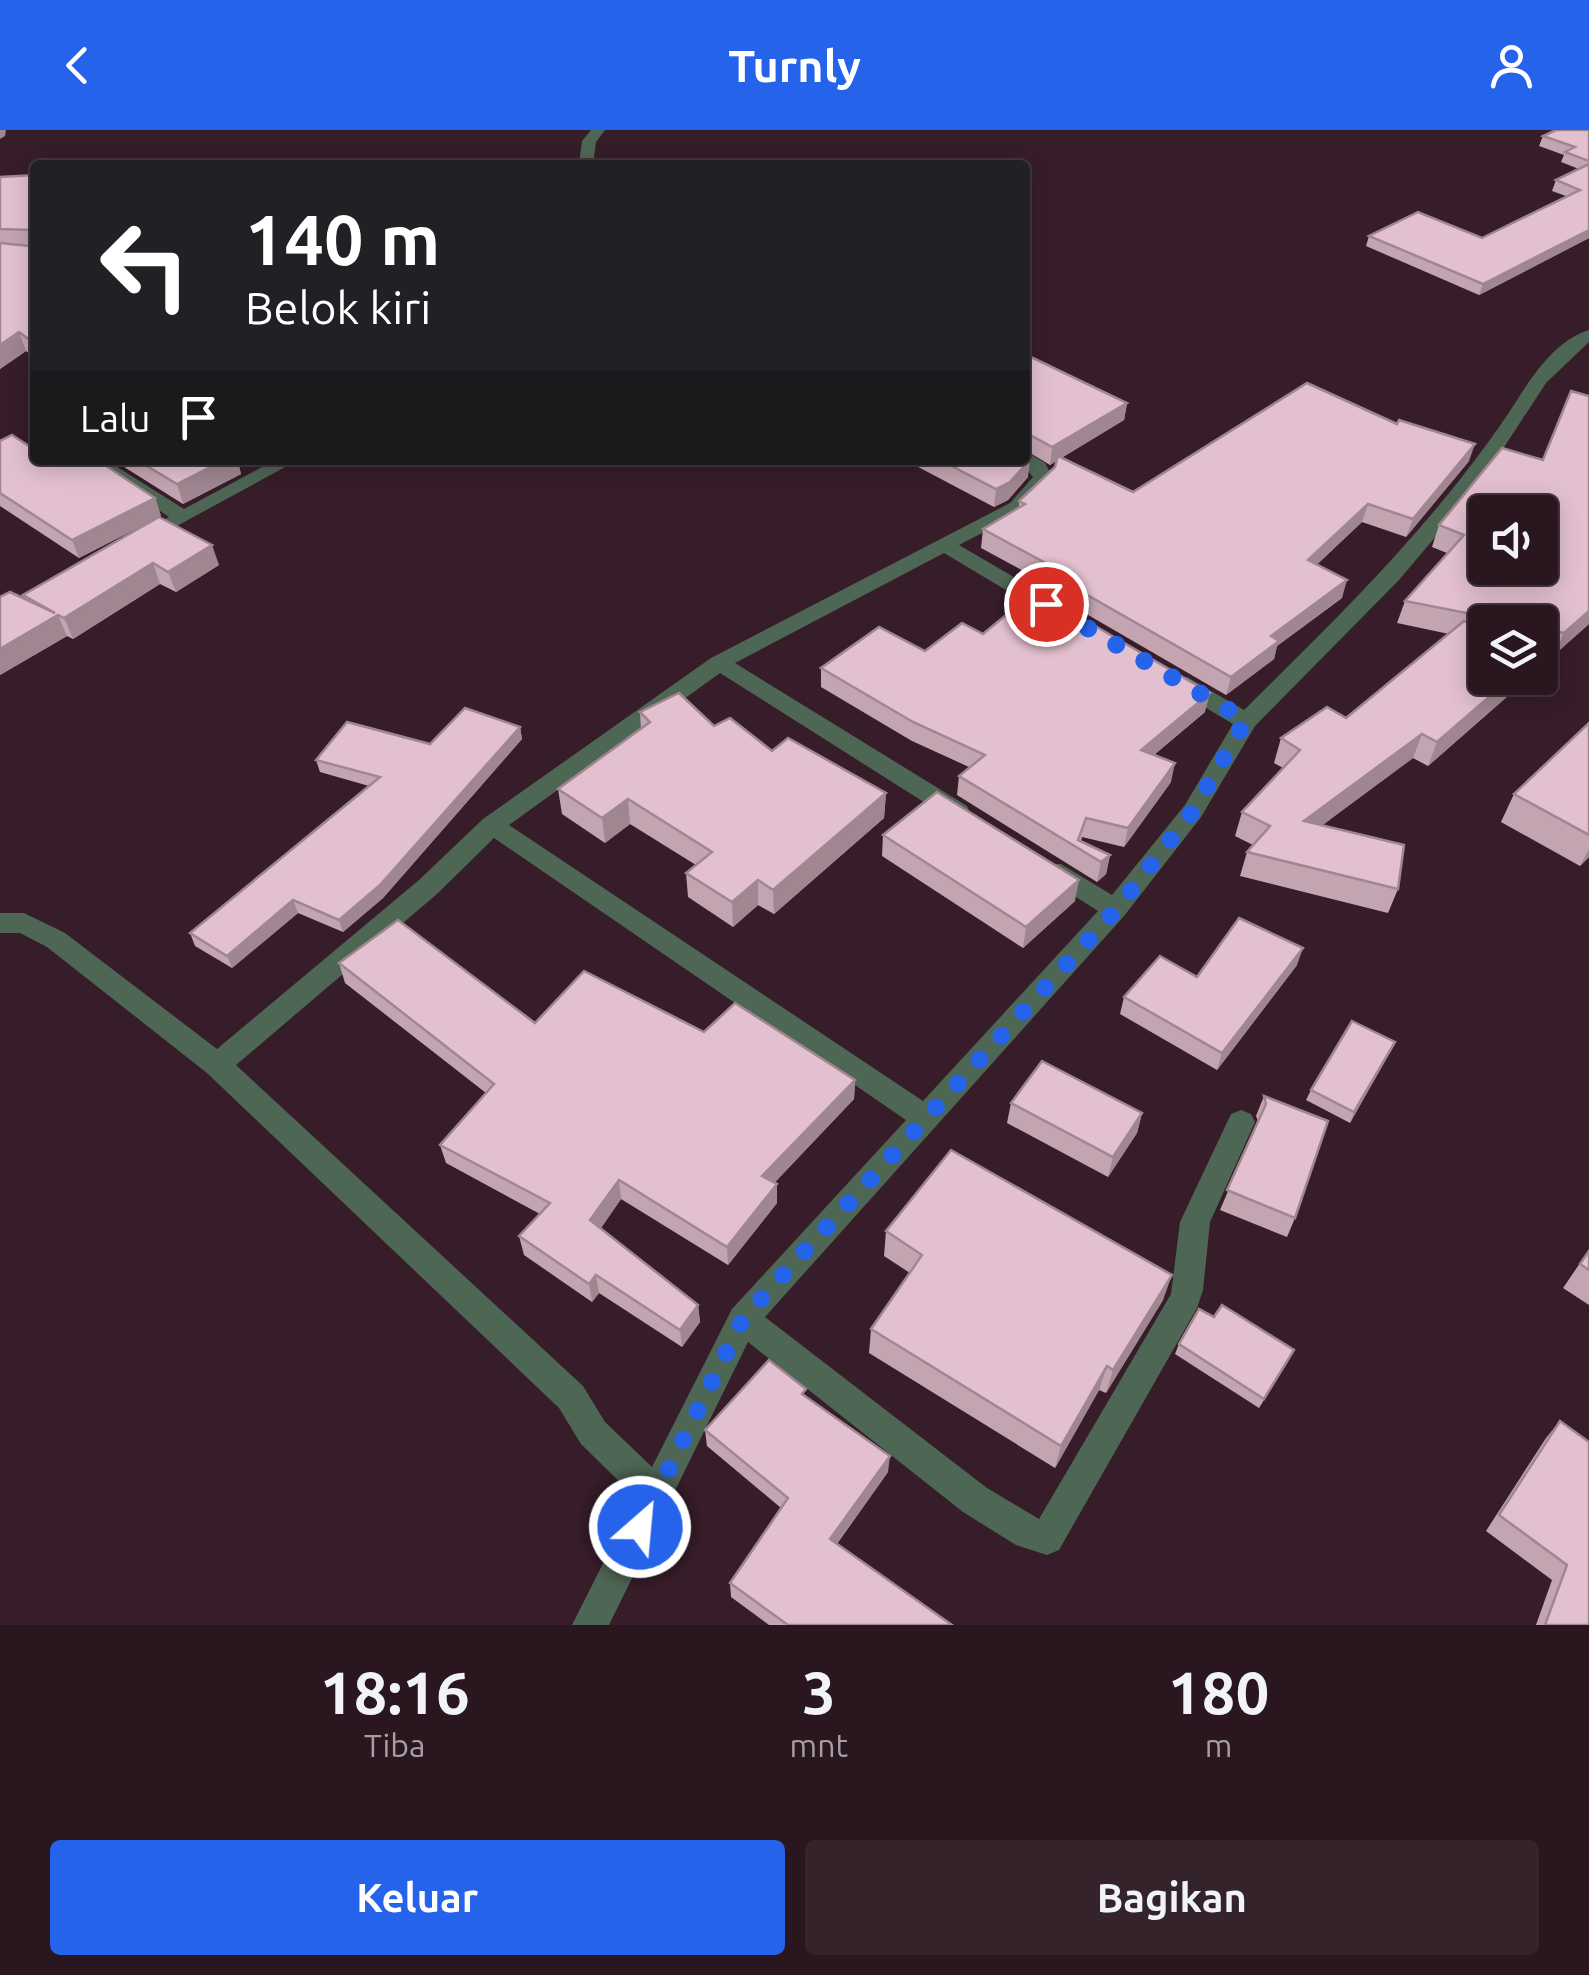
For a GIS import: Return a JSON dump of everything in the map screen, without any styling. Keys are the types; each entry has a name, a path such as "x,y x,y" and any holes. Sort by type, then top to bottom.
{"street":[{"path":"586,160 588,140 598,130"},
{"path":"590,1625 743,1319 923,1116 1116,910 1193,811 1246,720 1392,576 1473,480 1540,380 1571,346 1589,336"},
{"path":"217,1065 428,887 492,825 719,664 1016,507 1044,478 1030,461"},
{"path":"100,465 183,517"},
{"path":"126,548 279,465"},
{"path":"946,546 1079,624"},
{"path":"719,664 983,828"},
{"path":"1162,672 1246,720"},
{"path":"492,825 923,1116"},
{"path":"1033,858 1116,910"},
{"path":"0,923 24,923 56,940 217,1065 571,1397 593,1433 656,1494"},
{"path":"743,1319 975,1500 1028,1533 1047,1538 1186,1298 1192,1280 1189,1242 1196,1218 1242,1122"}],"building":[{"path":"1556,130 1589,130 1589,161 1565,152 1575,147 1543,136"},
{"path":"1589,164 1589,230 1483,284 1369,236 1418,212 1482,238 1580,190 1556,180"},
{"path":"30,175 30,230 0,229 0,177"},
{"path":"30,238 30,340 19,332 0,345 0,243 29,246"},
{"path":"1030,357 1127,403 1052,447 1030,435"},
{"path":"1307,383 1397,424 1399,420 1475,444 1413,519 1368,504 1308,560 1347,580 1271,636 1279,641 1231,677 1054,576 1060,571 983,529 1025,504 1019,501 1055,467 1058,456 1133,492"},
{"path":"1571,391 1589,396 1589,611 1564,633 1558,632 1558,605 1468,605 1468,613 1405,601 1464,535 1439,525 1502,448 1543,460"},
{"path":"12,435 30,447 30,465 105,465 155,498 72,540 0,493 0,441"},
{"path":"145,465 214,465 177,484"},
{"path":"950,465 1025,465 1010,482 996,489"},
{"path":"159,517 212,545 168,572 153,563 64,618 58,615 0,649 0,597 10,592 55,613 23,595"},
{"path":"1035,591 1210,693 1141,750 1175,763 1128,828 1086,818 1078,840 1110,855 1101,862 959,776 985,755 913,722 821,668 879,627 925,651 962,623 983,634"},
{"path":"1464,621 1468,623 1468,695 1491,695 1437,742 1422,734 1304,821 1404,845 1398,889 1247,852 1270,826 1242,812 1300,750 1281,738 1327,707 1346,718"},
{"path":"679,693 714,726 730,718 772,751 788,738 886,793 773,890 758,880 732,902 686,873 712,852 628,799 602,818 558,789 650,722 640,712"},
{"path":"465,708 520,727 380,885 339,920 293,900 227,956 190,933 380,777 316,760 347,722 430,744"},
{"path":"1589,723 1589,835 1514,794"},
{"path":"937,792 1079,880 1026,927 883,835"},
{"path":"1239,918 1303,948 1222,1053 1124,997 1160,956 1197,977"},
{"path":"398,920 535,1023 584,971 704,1032 735,1003 855,1080 762,1176 777,1184 727,1247 619,1180 590,1220 698,1305 680,1330 596,1275 589,1284 519,1236 550,1203 440,1145 494,1084 339,963"},
{"path":"1352,1021 1395,1042 1354,1112 1311,1090"},
{"path":"1042,1061 1142,1113 1113,1157 1011,1103"},
{"path":"1264,1096 1328,1121 1295,1218 1227,1190 1266,1104"},
{"path":"951,1150 1172,1275 1113,1370 1107,1366 1061,1446 871,1329 922,1255 886,1231"},
{"path":"1589,1251 1589,1270 1580,1264"},
{"path":"1222,1305 1294,1350 1264,1399 1179,1344 1199,1309 1214,1317"},
{"path":"769,1360 806,1389 802,1394 890,1456 830,1539 952,1625 788,1625 730,1583 788,1498 705,1430"},
{"path":"1560,1421 1589,1442 1589,1625 1545,1625 1567,1565 1499,1515"}],"route":[{"path":"640,1527 743,1319 923,1116 1116,910 1193,811 1246,720 1046,604"}]}
